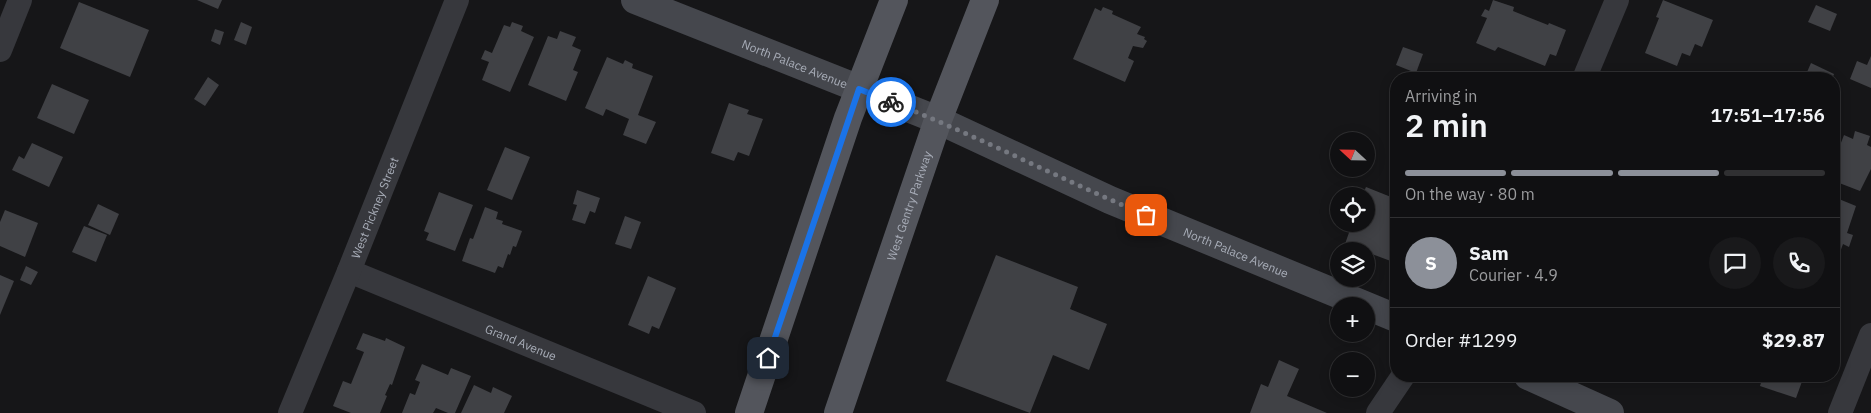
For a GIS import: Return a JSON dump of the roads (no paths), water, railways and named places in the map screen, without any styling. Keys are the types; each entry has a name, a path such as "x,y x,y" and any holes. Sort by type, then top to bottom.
{"main road":[{"name":"North Palace Avenue","path":"635,0 938,120 1110,200 1390,316"},
{"path":"749,413 859,89 894,0"},
{"name":"West Gentry Parkway","path":"838,413 938,120 985,0"},
{"path":"1541,382 1610,413"}],"street":[{"path":"0,50 20,0"},
{"name":"West Pickney Street","path":"290,413 457,0"},
{"path":"1587,72 1617,0"},
{"name":"Grand Avenue","path":"349,271 694,413"},
{"path":"1840,413 1871,335"},
{"path":"1378,413 1400,382"}]}
